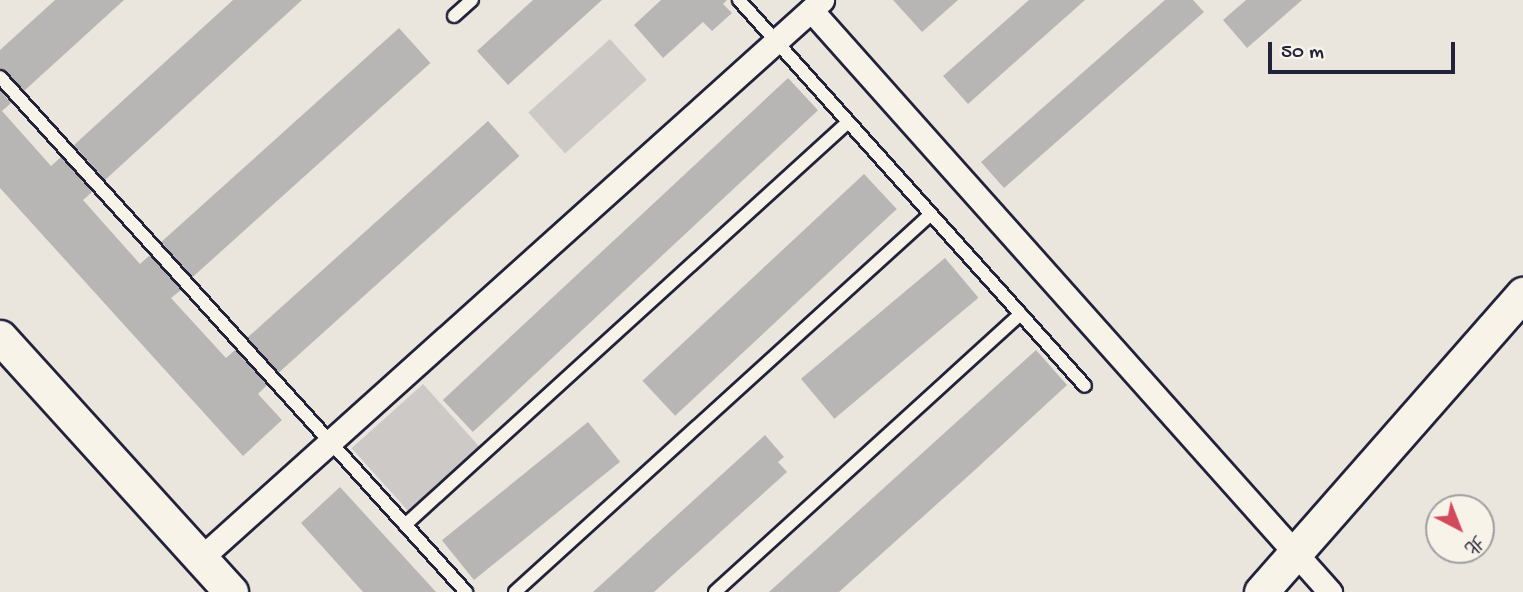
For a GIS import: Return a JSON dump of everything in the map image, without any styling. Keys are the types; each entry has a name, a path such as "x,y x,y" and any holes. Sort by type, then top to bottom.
{"street":[{"path":"201,558 815,4 1331,592"},
{"path":"1261,592 1523,294"},
{"path":"0,338 232,592"}],"lane":[{"path":"454,16 472,0"},
{"path":"739,0 1085,386"},
{"path":"0,77 466,592"},
{"path":"405,525 848,122"},
{"path":"515,592 931,214"},
{"path":"715,592 1020,314"}],"shaded area":[{"path":"610,39 647,80 565,153 528,113"},
{"path":"423,384 480,447 409,511 352,448"}],"building":[{"path":"55,0 124,0 24,91 0,68 0,50"},
{"path":"233,0 302,0 105,180 74,145"},
{"path":"533,0 602,0 508,85 477,51"},
{"path":"661,0 727,0 723,4 732,13 712,31 703,22 663,58 634,25"},
{"path":"893,0 958,0 922,32"},
{"path":"1029,0 1085,0 968,104 943,76"},
{"path":"1165,0 1193,0 1204,12 1004,188 981,162"},
{"path":"1246,0 1302,0 1247,48 1223,20"},
{"path":"399,28 430,63 193,277 161,242"},
{"path":"788,78 818,110 473,432 443,400"},
{"path":"0,90 11,103 2,111 51,166 61,157 92,192 83,200 140,264 150,255 181,290 171,298 226,358 235,350 267,385 258,394 282,420 243,456 0,188"},
{"path":"488,121 519,156 279,373 247,338"},
{"path":"864,174 897,209 675,416 642,381"},
{"path":"945,258 978,298 834,419 801,379"},
{"path":"1036,350 1067,385 976,469 839,592 769,592"},
{"path":"588,422 620,462 474,580 442,540"},
{"path":"765,435 784,457 778,462 787,472 654,592 593,592"},
{"path":"340,487 436,592 363,592 301,523"}]}
